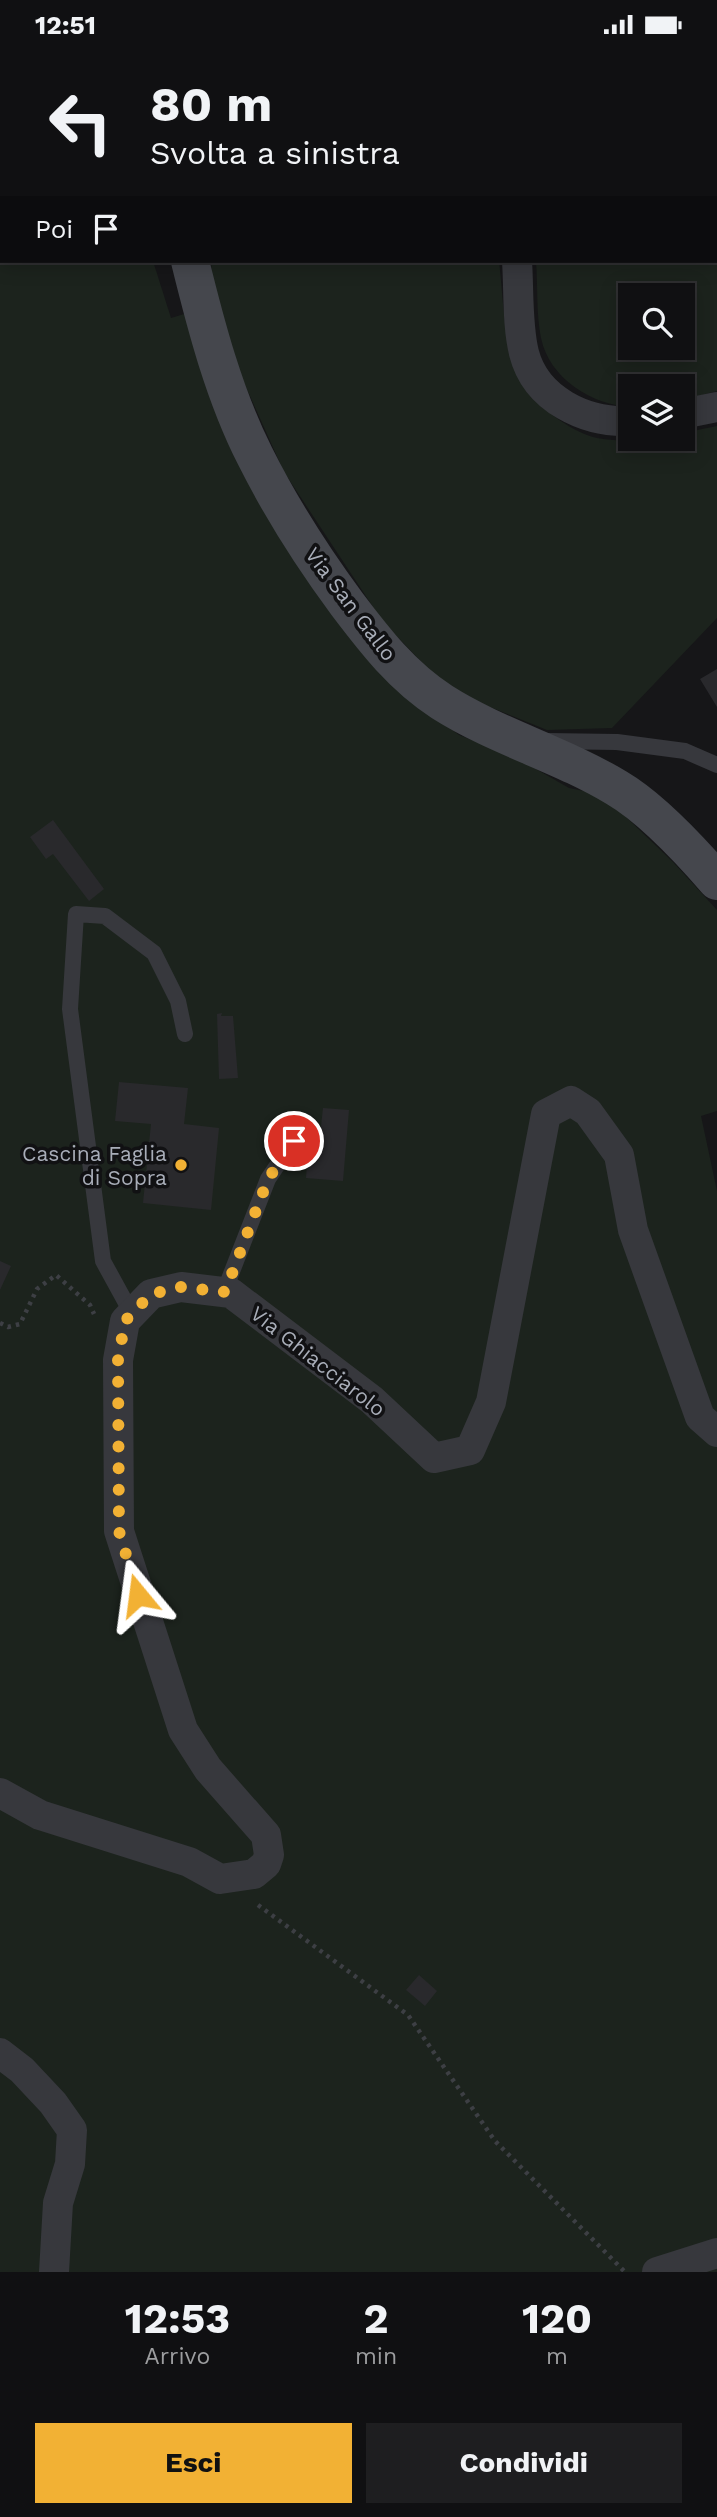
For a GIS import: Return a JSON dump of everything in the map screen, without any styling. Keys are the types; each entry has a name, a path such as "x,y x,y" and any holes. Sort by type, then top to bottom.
{"street":[{"name":"Via San Gallo","path":"191,263 219,366 254,455 319,566 378,645 407,677 442,702 489,729 619,789 689,849 717,881"},
{"path":"517,263 524,353 535,379 555,399 580,415 608,422 618,422"},
{"path":"695,411 717,407"},
{"name":"Via Ghiacciarolo","path":"132,1314 151,1294 181,1287 231,1293 372,1401 434,1458 470,1450 491,1402 546,1114 571,1101 588,1112 619,1156 638,1243 700,1417 717,1432"},
{"path":"0,1793 40,1815 176,1858 220,1879 254,1874 266,1864 269,1855 266,1835 208,1769 183,1730 164,1663 138,1595 119,1531 118,1360 125,1321 132,1314"},
{"path":"0,2053 22,2070 53,2103 72,2130 71,2164 58,2203 54,2272"},
{"path":"657,2272 717,2253"}],"lane":[{"path":"530,746 554,739 617,741 685,751 717,765"},
{"path":"132,1314 103,1261 70,1009 76,915 105,916 154,953 178,1001 185,1034"},
{"path":"225,1292 268,1179 303,1127"}],"path":[{"path":"0,1323 8,1327 20,1324 37,1289 56,1275 90,1305 118,1360"},
{"path":"298,1935 408,2015 495,2141 625,2272"}],"shaded area":[{"path":"0,263 154,263 171,318 194,311 397,690 459,735 515,757 569,788 603,795 673,862 717,910 717,1111 701,1116 717,1191 717,2272 0,2272"},
{"path":"211,263 499,263 509,346 515,366 537,401 554,416 586,435 618,440 618,451 695,451 695,431 717,426 717,618 612,728 547,730 485,705 441,682 383,622 284,472 223,336 214,306"},
{"path":"536,263 717,263 717,391 695,397 695,374 618,374 618,405 601,401 574,387 563,377 553,365 541,338"}],"building":[{"path":"717,669 717,707 700,679"},
{"path":"53,820 104,889 89,901 53,854 46,859 30,837"},
{"path":"222,1013 221,1016 233,1016 238,1078 219,1079 217,1014"},
{"name":"Cascina Faglia di Sopra","path":"119,1082 188,1088 184,1124 219,1128 211,1210 143,1203 151,1124 115,1121"},
{"path":"323,1108 349,1110 343,1181 306,1178 309,1134 320,1135"},
{"path":"0,1261 11,1266 0,1290"},
{"path":"419,1975 437,1991 425,2006 406,1990"}],"place":[{"name":"Cascina Faglia di Sopra","path":"181,1165"}],"route":[{"path":"138,1595 119,1531 121,1428 118,1360 125,1321 151,1294 181,1287 225,1292 268,1179 294,1141"}]}
